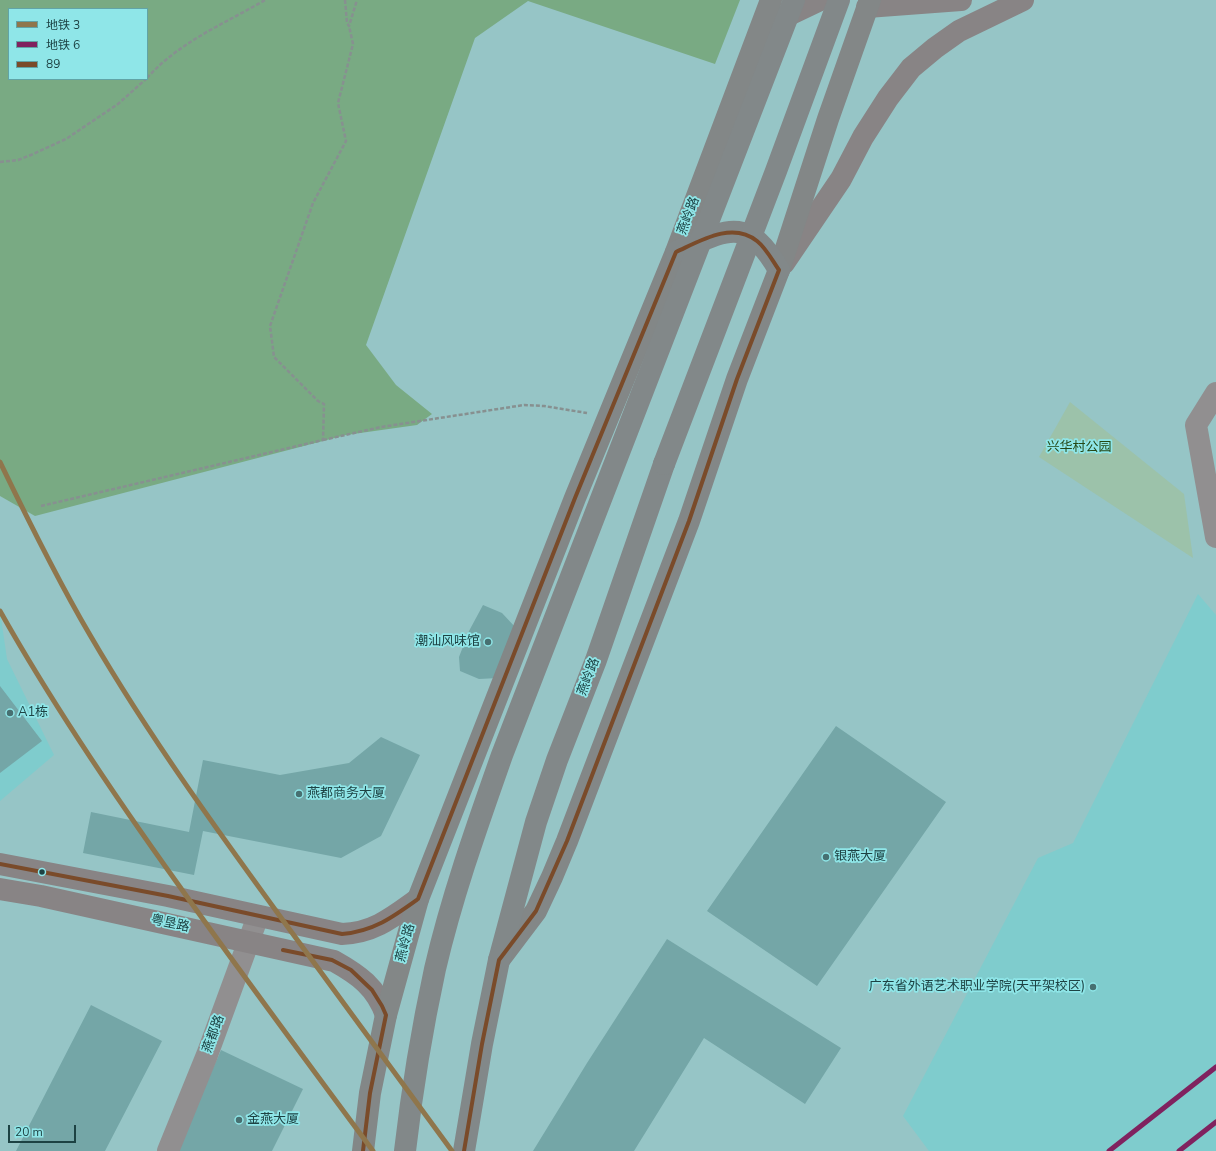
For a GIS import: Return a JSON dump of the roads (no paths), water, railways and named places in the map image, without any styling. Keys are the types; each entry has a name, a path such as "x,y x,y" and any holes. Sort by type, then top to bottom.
{"highway":[{"path":"405,1151 418,1053 436,968 454,897 474,835 502,755 794,0"},
{"name":"燕岭路","path":"464,1151 482,1044 499,960 536,822 557,760 596,660 664,464 776,171 839,0"},
{"path":"676,252 711,236 728,231 740,232 752,236 762,245 779,270"}],"main road":[{"name":"燕岭路","path":"363,1151 370,1093 386,1015 418,899 575,498 676,252 771,0"},
{"path":"760,28 789,16 820,0"},
{"path":"862,2 961,0"},
{"path":"779,270 841,179 863,137 888,98 912,68 935,48 959,31 1023,0"},
{"name":"燕岭路","path":"499,960 536,911 552,878 689,521 737,378 779,270 828,119 862,2"},
{"name":"粤垦路","path":"0,864 168,896 342,934 357,934 374,928 392,918 418,899"},
{"name":"粤垦路","path":"0,889 41,896 334,961 359,975 370,986 379,998 386,1015"}],"street":[{"path":"1216,393 1196,425 1216,537"},
{"name":"燕都路","path":"168,1151 207,1055 258,916"}],"metro line":[{"name":"3","path":"0,462 32,527 90,635 161,748 310,958 452,1151"},
{"name":"3","path":"0,611 86,752 132,820 373,1151"},
{"name":"6","path":"1109,1151 1216,1067"},
{"name":"6","path":"1179,1151 1216,1122"}],"place":[{"name":"潮汕风味馆","path":"488,642"},
{"name":"A1栋","path":"10,713"},
{"name":"燕都商务大厦","path":"299,794"},
{"name":"银燕大厦","path":"826,857"},
{"name":"广东省外语艺术职业学院(天平架校区)","path":"1093,987"},
{"name":"金燕大厦","path":"239,1120"}],"park label":[{"name":"兴华村公园","path":"1079,448"}]}
